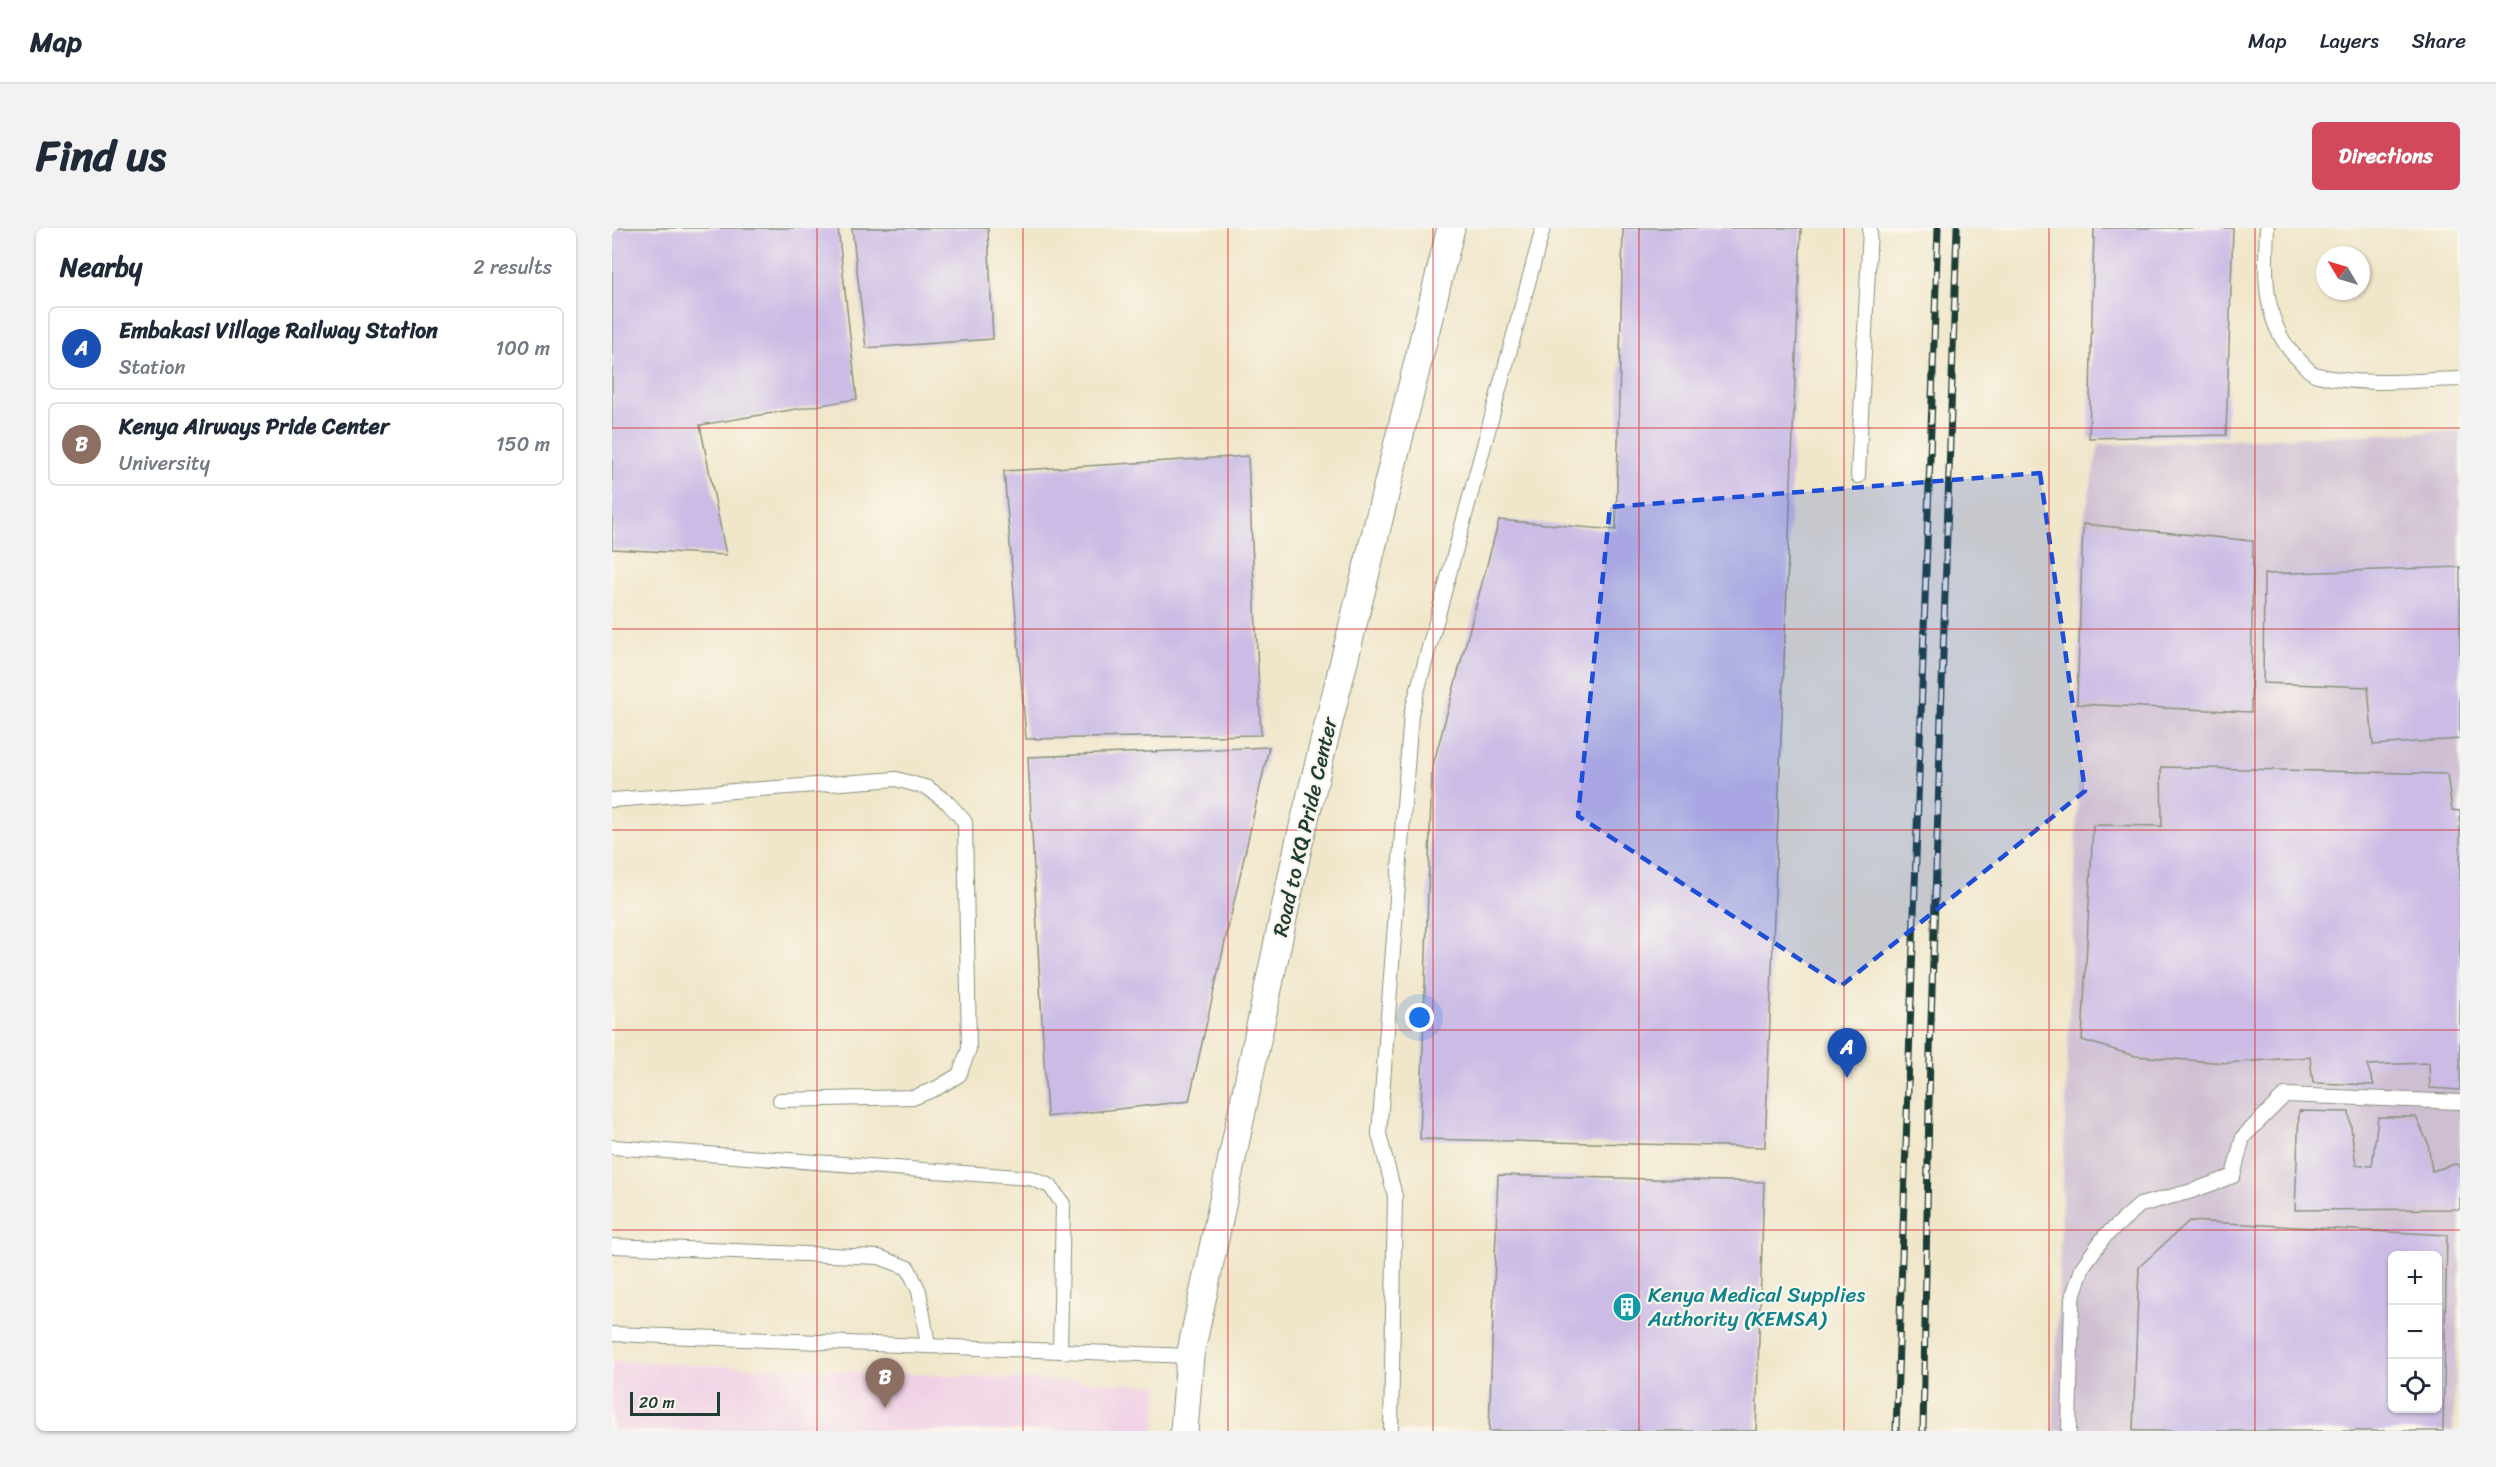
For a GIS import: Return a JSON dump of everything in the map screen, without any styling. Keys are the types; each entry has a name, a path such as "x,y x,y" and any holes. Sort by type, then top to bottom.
{"street":[{"name":"Road to KQ Pride Center","path":"1185,1431 1190,1356 1299,843 1451,228"}],"lane":[{"path":"1391,1431 1395,1196 1379,1134 1411,714 1543,228"},
{"path":"1858,476 1870,228"},
{"path":"2268,228 2265,281 2272,318 2287,349 2315,375 2359,381 2460,379"},
{"path":"612,800 896,779 928,788 948,803 965,822 969,1049 959,1075 915,1097 780,1100"},
{"path":"2069,1431 2072,1299 2083,1266 2104,1237 2140,1205 2192,1191 2232,1176 2243,1137 2285,1095 2460,1102"},
{"path":"612,1147 1030,1178 1050,1186 1063,1204 1060,1351"},
{"path":"612,1246 879,1257 908,1268 919,1291 928,1346"},
{"path":"612,1334 1190,1356"}],"highlighted area":[{"path":"2040,473 2085,791 1841,986 1578,816 1610,507"}],"shaded area":[{"path":"2460,431 2460,1272 2453,1431 2053,1431 2080,741 2077,704 2083,524 2099,445"},
{"path":"612,1361 1159,1385 1155,1431 612,1431"}],"building":[{"path":"612,228 838,228 857,399 700,425 726,555 612,549"},
{"path":"852,228 988,228 993,339 866,348"},
{"path":"1623,228 1801,228 1765,1147 1420,1139 1432,769 1499,520 1616,530"},
{"path":"2094,228 2233,228 2226,435 2089,438"},
{"path":"1248,456 1261,735 1026,739 1004,471"},
{"path":"2083,524 2253,541 2251,712 2077,704"},
{"path":"2460,567 2460,739 2373,745 2368,687 2263,683 2264,574"},
{"path":"1269,747 1189,1101 1047,1117 1028,757"},
{"path":"2161,767 2447,774 2452,810 2460,811 2460,1090 2430,1088 2429,1063 2367,1065 2374,1085 2313,1083 2310,1057 2226,1063 2135,1056 2082,1040 2093,825 2162,826"},
{"path":"2299,1111 2349,1112 2356,1165 2372,1166 2378,1117 2416,1117 2428,1143 2432,1171 2455,1164 2460,1165 2460,1209 2295,1210"},
{"name":"Kenya Medical Supplies Authority (KEMSA)","path":"1498,1175 1764,1182 1756,1431 1489,1431"},
{"path":"2189,1221 2447,1235 2443,1431 2133,1431 2139,1267"}],"railway":[{"path":"1896,1431 1938,228"},
{"path":"1923,1431 1930,1052 1957,228"}],"place":[{"name":"Embakasi Village Railway Station","path":"1847,1078"},
{"name":"Kenya Medical Supplies Authority (KEMSA)","path":"1627,1307"},
{"name":"Kenya Airways Pride Center","path":"885,1408"}]}
